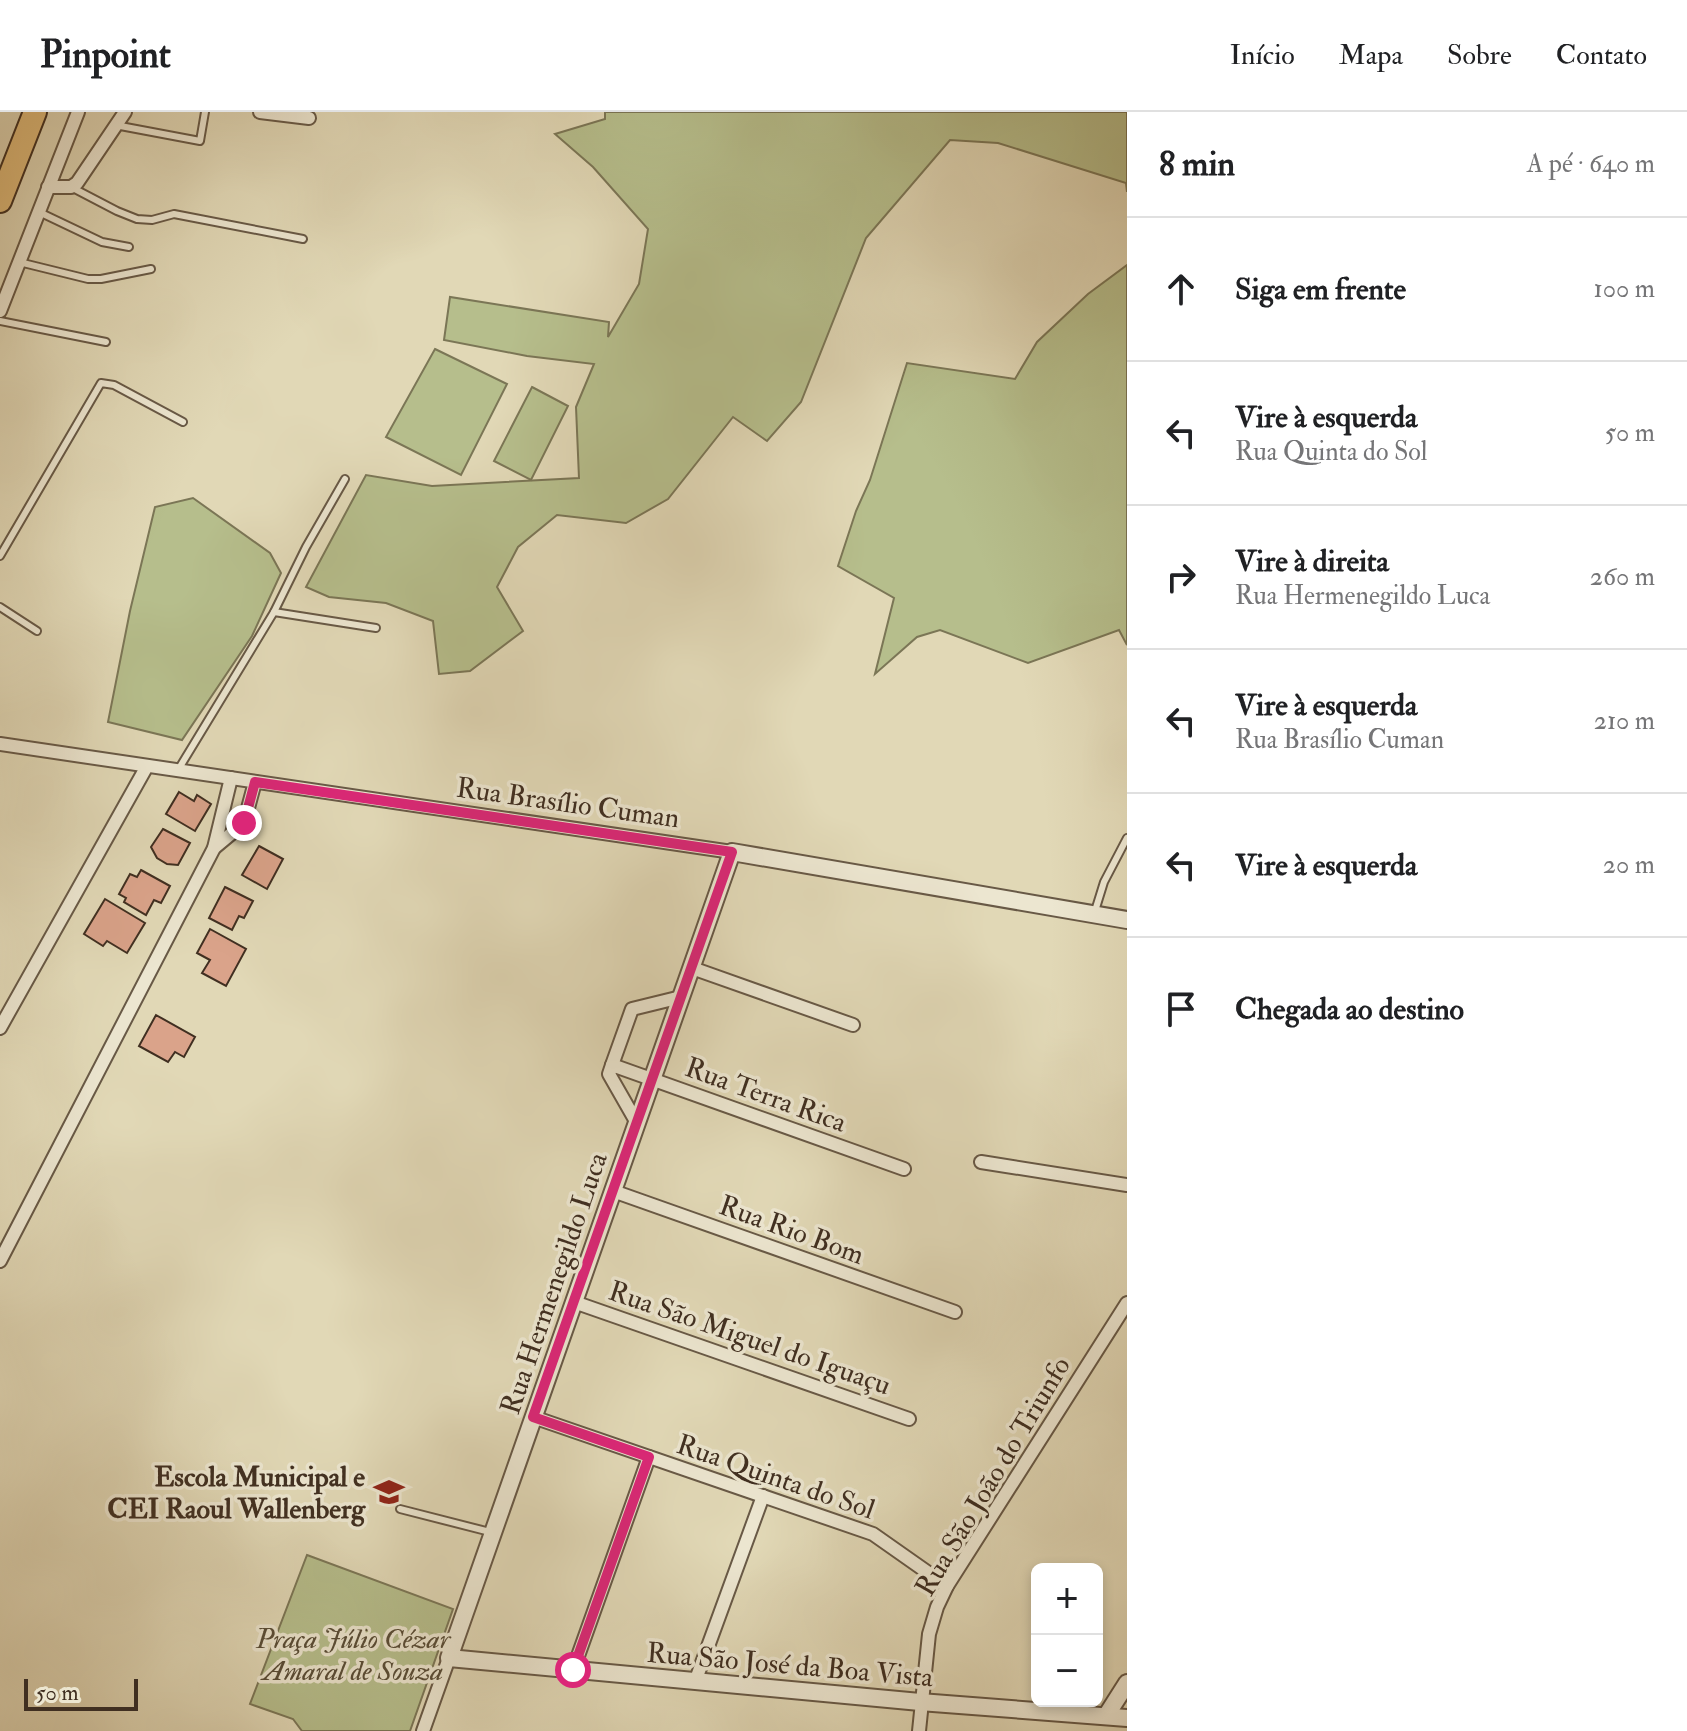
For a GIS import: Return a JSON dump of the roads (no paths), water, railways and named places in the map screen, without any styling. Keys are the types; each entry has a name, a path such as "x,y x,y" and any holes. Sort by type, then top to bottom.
{"highway":[{"path":"0,201 35,112"}],"street":[{"path":"0,311 78,112"},
{"path":"48,187 71,187 82,177 125,112"},
{"path":"260,112 309,118"},
{"name":"Rua Brasílio Cuman","path":"0,744 732,852 1127,920"},
{"path":"0,1028 147,766"},
{"path":"0,1261 214,848 231,778"},
{"path":"214,848 244,823 255,782"},
{"name":"Rua Hermenegildo Luca","path":"423,1731 732,852"},
{"path":"692,968 853,1025"},
{"path":"637,1123 609,1074 612,1065 632,1009 681,997"},
{"name":"Rua Terra Rica","path":"612,1065 904,1169"},
{"path":"981,1162 1127,1185"},
{"name":"Rua Rio Bom","path":"613,1191 955,1312"},
{"name":"Rua São Miguel do Iguaçu","path":"574,1302 909,1419"},
{"name":"Rua São João do Triunfo","path":"919,1731 929,1634 947,1586 1127,1303"},
{"name":"Rua Quinta do Sol","path":"533,1417 873,1534 947,1586"},
{"path":"573,1670 649,1457"},
{"path":"695,1682 763,1496"},
{"name":"Rua São José da Boa Vista","path":"449,1658 1127,1718"},
{"path":"1106,1716 1127,1683"}],"lane":[{"path":"115,125 200,141 205,112"},
{"path":"71,187 137,219 152,220 174,214 303,239"},
{"path":"39,212 102,242 129,247"},
{"path":"19,262 88,279 151,269"},
{"path":"0,321 106,342"},
{"path":"0,556 101,383 114,385 183,422"},
{"path":"178,770 274,612 345,479"},
{"path":"0,607 37,631"},
{"path":"274,612 376,628"},
{"path":"1094,915 1104,882 1127,838"},
{"path":"400,1509 493,1533"}],"place":[{"name":"Escola Municipal e CEI Raoul Wallenberg","path":"389,1492"}],"park label":[{"name":"Praça Júlio Cézar Amaral de Souza","path":"353,1654"}]}
